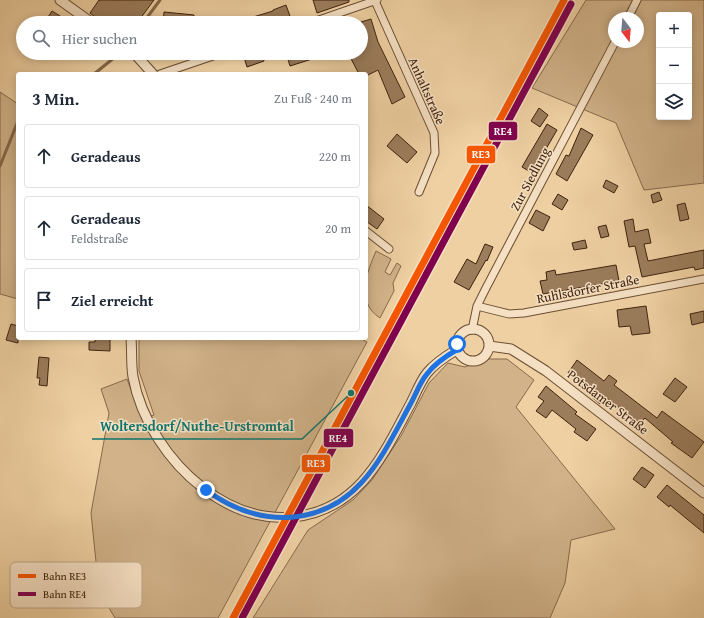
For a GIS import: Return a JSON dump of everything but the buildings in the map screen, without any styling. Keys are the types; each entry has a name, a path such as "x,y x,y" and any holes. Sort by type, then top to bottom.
{"street":[{"path":"60,0 82,16"},
{"path":"631,12 637,0"},
{"path":"331,16 376,1"},
{"name":"Anhaltstraße","path":"376,1 434,133 435,153 419,192"},
{"name":"Zur Siedlung","path":"472,330 477,306 612,48"},
{"path":"140,60 151,72"},
{"path":"172,72 203,60"},
{"path":"368,233 389,249"},
{"name":"Ruhlsdorfer Straße","path":"477,306 509,314 524,313 704,279"},
{"path":"472,330 482,332 486,336 489,346 485,356 477,361 467,360 459,354 457,344 462,334 472,330"},
{"path":"131,340 133,377 146,415 160,441 178,465 216,498 235,507 262,516 290,517 307,514 336,503 356,489 372,472 427,374 442,358 458,349"},
{"name":"Potsdamer Straße","path":"489,346 511,348 546,371 704,493"}],"shaded area":[{"path":"586,0 704,0 704,183 644,190 616,123 532,88"},
{"path":"0,92 16,103 16,298 0,294"},
{"path":"376,251 391,259 385,272 390,275 397,263 401,266 393,283 394,291 380,318 372,311 368,304 369,268"},
{"path":"139,340 363,340 367,342 218,618 115,618 109,608 142,608 142,562 96,562 91,513 109,413 101,389 127,379 142,419 154,415 139,371"},
{"path":"485,359 507,359 534,380 516,407 615,529 571,540 565,583 550,618 253,618 308,530 353,500 372,480 401,436 429,383 448,363 465,367"}],"waterway":[{"path":"148,16 160,0"},
{"path":"96,72 111,60"},
{"path":"0,166 16,126"}],"rail line":[{"name":"RE3","path":"233,618 564,0"},
{"name":"RE4","path":"242,618 571,4"}],"place":[{"name":"Woltersdorf/Nuthe-Urstromtal","path":"351,393"}],"route":[{"path":"206,490 222,501 245,511 262,516 300,516 330,507 342,500 361,485 372,472 427,374 442,358 458,349 457,344"}]}
